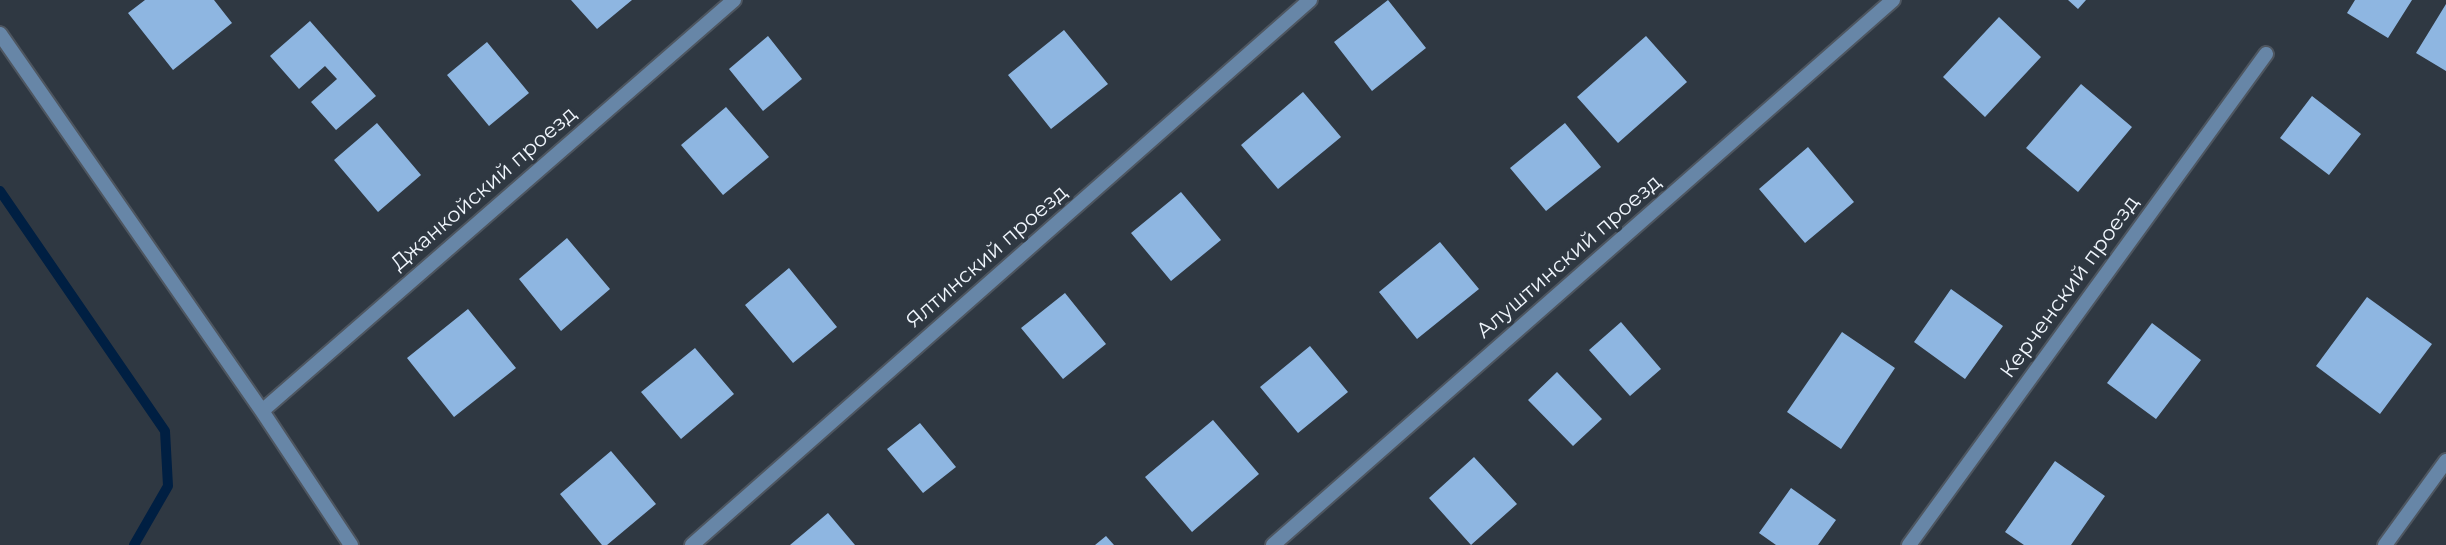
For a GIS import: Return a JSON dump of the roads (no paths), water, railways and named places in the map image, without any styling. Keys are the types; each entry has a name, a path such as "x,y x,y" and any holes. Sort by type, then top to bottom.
{"street":[{"name":"Джанкойский проезд","path":"262,411 734,0"},
{"name":"Ялтинский проезд","path":"692,545 1310,0"},
{"name":"Алуштинский проезд","path":"1273,545 1893,0"},
{"path":"0,34 262,411 351,545"},
{"name":"Керченский проезд","path":"1909,545 2266,54"},
{"path":"2385,545 2446,461"}],"waterway":[{"path":"0,191 165,431 168,486 134,545"}]}
